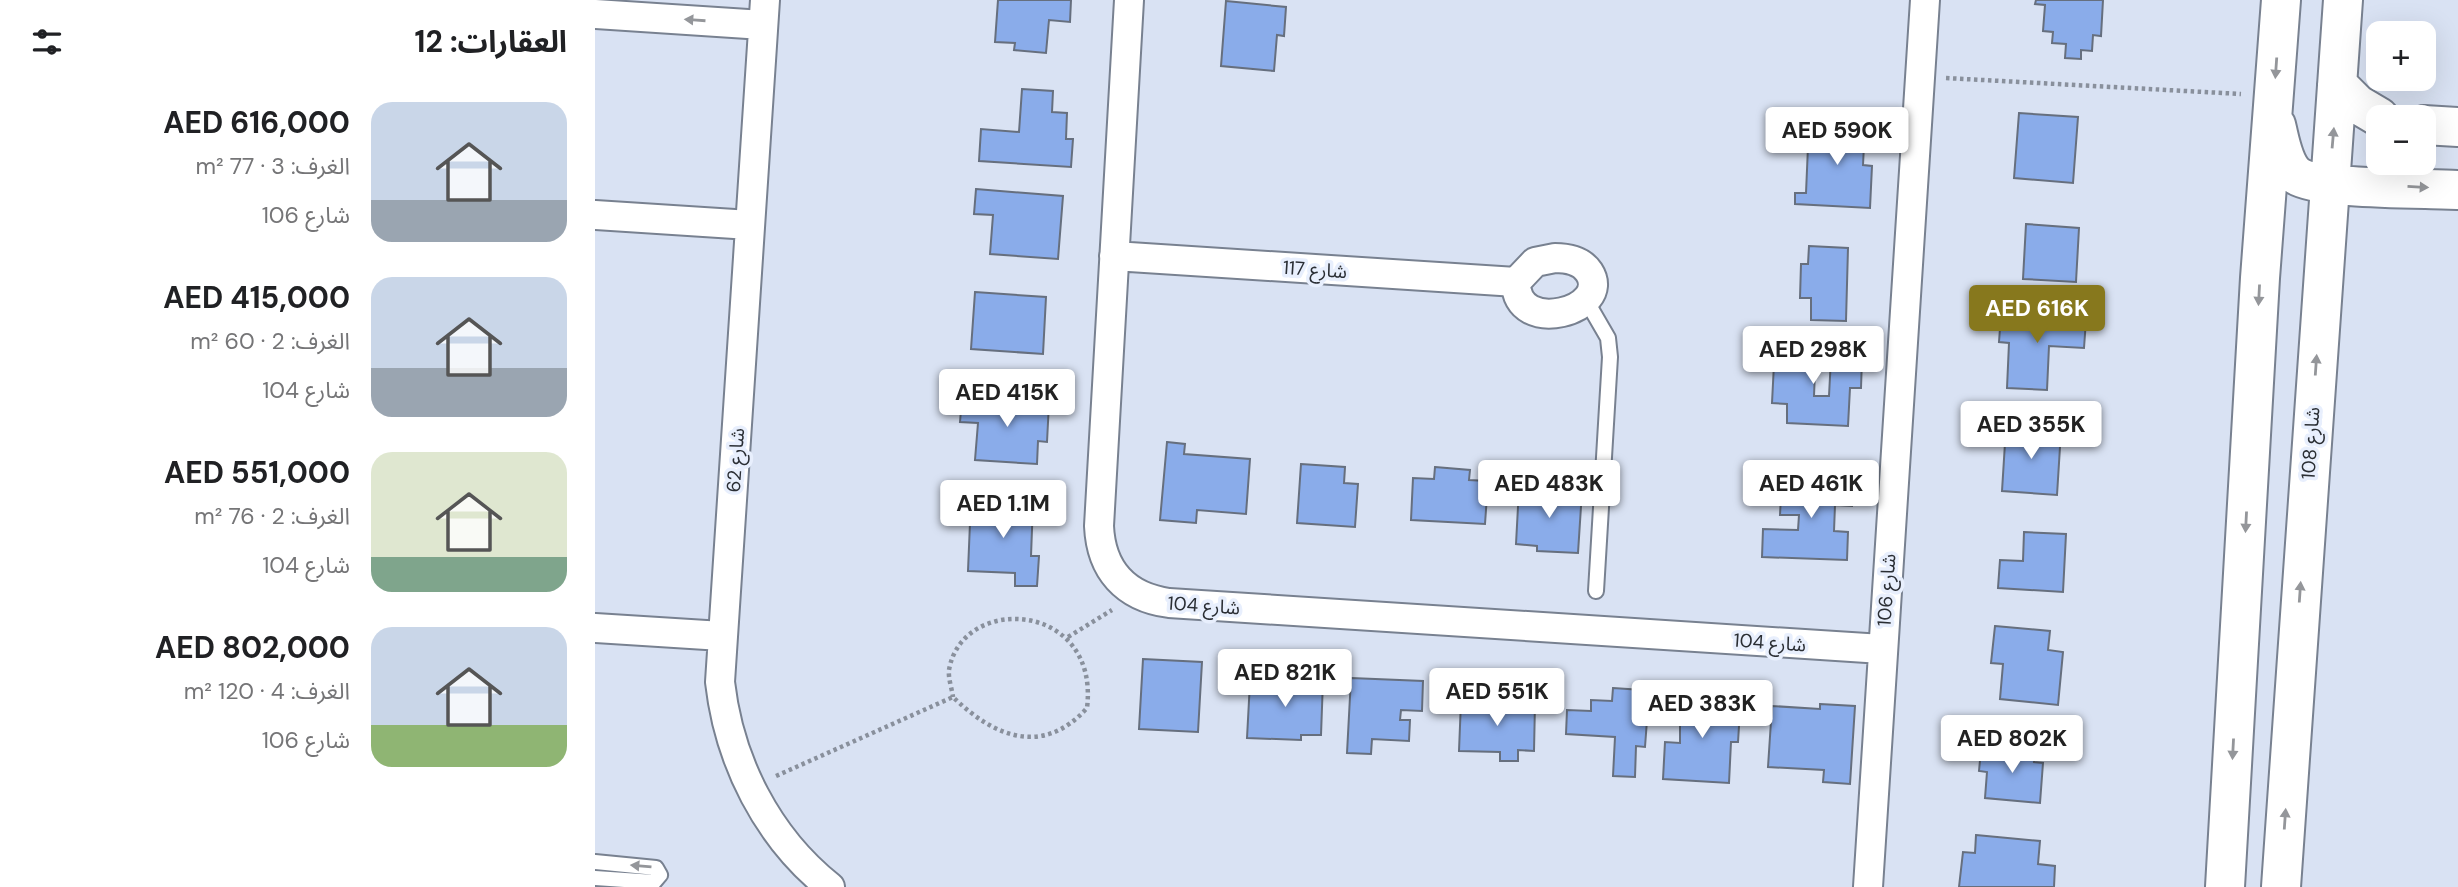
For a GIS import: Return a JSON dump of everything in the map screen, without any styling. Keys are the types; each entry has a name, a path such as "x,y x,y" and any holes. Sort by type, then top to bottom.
{"street":[{"name":"شارع 104","path":"1129,0 1100,543 1112,573 1137,595 1169,603 1882,649"},
{"name":"شارع 106","path":"1868,887 1925,0"},
{"path":"2225,887 2281,0"},
{"name":"شارع 108","path":"2281,887 2343,0"},
{"path":"595,14 764,12"},
{"name":"شارع 62","path":"764,12 720,682 723,709 738,762 750,788 801,859 830,887"},
{"path":"2337,84 2366,109"},
{"path":"2273,105 2290,169 2304,179 2329,184 2458,190"},
{"path":"2436,126 2458,127"},
{"path":"595,215 750,225"},
{"name":"شارع 117","path":"1114,257 1516,282"},
{"path":"1566,258 1577,261 1589,272 1592,291 1586,300 1563,312 1538,312 1517,297 1516,282 1535,262 1566,258"},
{"path":"595,628 722,636"}],"lane":[{"path":"1586,300 1608,338 1610,357 1596,591"},
{"path":"595,862 656,867 660,876 654,882 595,878"}],"path":[{"path":"1920,76 2273,105"},
{"path":"1067,637 1137,595"},
{"path":"1005,620 1020,620 1054,628 1067,637 1082,659 1088,695 1087,708 1066,727 1039,737 1025,738 992,726 953,697 949,671 960,641 975,629 1005,620"},
{"path":"750,788 953,697"}],"building":[{"path":"998,0 1071,0 1070,22 1049,20 1046,53 1014,50 1015,43 995,42"},
{"path":"2036,0 2103,0 2101,36 2093,35 2092,51 2081,50 2081,59 2065,58 2066,44 2052,43 2053,32 2043,31 2045,5 2035,4"},
{"path":"1226,1 1286,7 1284,36 1277,35 1274,71 1221,66"},
{"path":"1022,89 1053,91 1052,112 1067,113 1066,139 1073,139 1071,167 979,161 981,129 1019,132"},
{"path":"2019,113 2078,117 2073,183 2014,178"},
{"path":"1809,123 1865,125 1863,165 1872,166 1870,208 1795,204 1795,193 1806,193"},
{"path":"976,189 1063,196 1058,259 990,254 993,215 974,214"},
{"path":"2026,224 2079,228 2076,282 2023,279"},
{"path":"1809,246 1848,248 1846,321 1811,320 1811,298 1800,298 1801,264 1808,264"},
{"path":"975,292 1046,297 1043,354 971,349"},
{"path":"2030,308 2059,310 2059,319 2086,320 2084,348 2049,346 2047,390 2007,388 2009,343 1999,342 2001,315 2030,317"},
{"path":"1775,344 1816,346 1814,396 1829,396 1831,358 1862,359 1861,388 1850,388 1848,426 1787,423 1787,404 1772,403"},
{"path":"962,398 1049,403 1047,442 1038,441 1037,464 975,460 978,423 960,422"},
{"path":"2006,427 2061,431 2057,495 2002,491"},
{"path":"1167,442 1185,444 1184,454 1250,459 1246,514 1197,510 1196,523 1160,520"},
{"path":"1301,464 1345,467 1344,483 1358,484 1355,527 1297,523"},
{"path":"1435,467 1470,470 1469,480 1488,481 1485,524 1411,520 1413,478 1434,479"},
{"path":"1782,476 1853,479 1852,506 1835,505 1834,531 1848,532 1847,560 1762,557 1763,529 1798,530 1799,515 1780,515"},
{"path":"1519,488 1582,491 1578,553 1537,551 1537,546 1516,544"},
{"path":"971,499 1033,503 1031,556 1039,556 1037,586 1015,586 1015,573 968,571"},
{"path":"2024,532 2066,534 2063,592 1998,588 2000,560 2023,561"},
{"path":"1995,626 2050,631 2048,650 2063,652 2058,705 2000,699 2003,664 1991,663"},
{"path":"1143,659 1202,662 1198,732 1139,729"},
{"path":"1275,678 1323,680 1321,735 1301,735 1301,740 1247,738 1250,682 1274,683"},
{"path":"1351,678 1423,681 1422,711 1401,710 1400,720 1410,720 1409,741 1372,739 1371,754 1347,753"},
{"path":"1613,688 1642,690 1640,719 1647,720 1645,747 1636,746 1635,777 1613,776 1615,737 1566,734 1567,710 1591,711 1591,700 1612,701"},
{"path":"1676,693 1725,696 1725,710 1740,710 1738,742 1731,742 1729,783 1663,779 1665,742 1680,743 1680,721 1675,721"},
{"path":"1461,701 1535,703 1534,751 1518,750 1518,761 1500,761 1500,752 1459,751"},
{"path":"1820,704 1855,706 1850,784 1823,782 1824,770 1768,767 1772,706 1820,709"},
{"path":"2002,746 2035,749 2034,762 2043,763 2040,803 1985,798 1987,772 1979,771 1981,750 2002,752"},
{"path":"1976,835 2040,841 2038,864 2055,866 2054,887 1959,887 1963,852 1975,853"}]}
